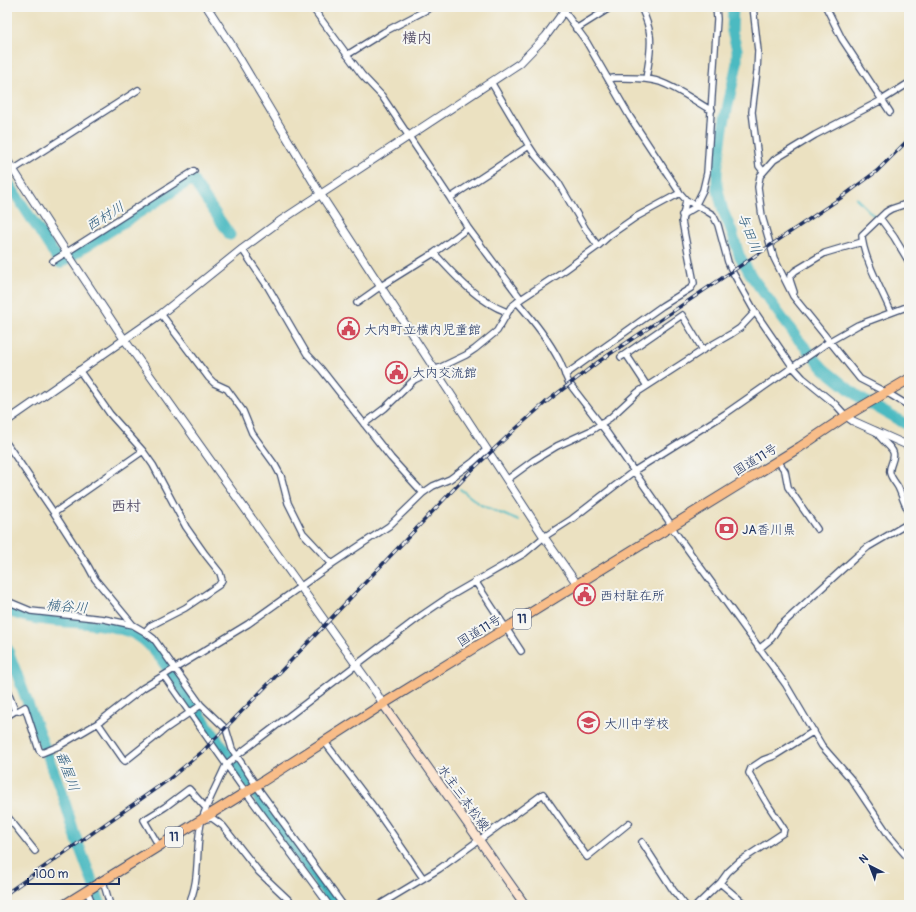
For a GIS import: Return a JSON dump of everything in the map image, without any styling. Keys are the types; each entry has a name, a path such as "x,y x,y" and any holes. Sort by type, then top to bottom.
{"highway":[{"name":"国道11号","path":"64,905 251,789 383,704 778,461 846,416 909,379"}],"main road":[{"name":"水主三本松線","path":"383,704 525,905"}],"street":[{"path":"207,7 322,195 508,479 544,537 577,584"},
{"path":"312,7 362,75 382,96 450,198 468,228 544,336 559,361 564,375 786,685 828,754 851,779 890,837 909,859"},
{"path":"347,55 384,32 432,7"},
{"path":"576,29 611,7"},
{"path":"641,7 651,36 646,79"},
{"path":"682,214 694,208 696,205 703,190 707,173 717,19 716,7"},
{"path":"753,7 758,51 752,112 760,166 763,171"},
{"path":"826,7 842,39 890,112"},
{"path":"7,421 161,314 242,249 280,221 322,195 520,63 546,36 564,8 576,29 586,41 630,117 680,193 686,200 713,215 718,225 728,262 755,312 803,378 853,421 909,446"},
{"path":"608,79 646,79 660,82 674,88 712,110"},
{"path":"491,82 529,146 558,182 585,228 598,246"},
{"path":"909,83 882,100 801,143 774,160 760,176 758,187 762,216 774,258 793,296 860,379 883,394 909,406"},
{"path":"10,172 138,90"},
{"path":"450,198 529,146"},
{"path":"7,160 10,172 67,253 124,339 357,665 383,704"},
{"path":"53,261 194,172"},
{"path":"364,424 385,408 414,380 466,355 475,349 497,331 511,306 519,300 565,270 636,217 656,204 680,193"},
{"path":"564,375 662,306 692,288 694,283 682,221 682,214 686,200"},
{"path":"891,312 869,262 862,242 862,235 892,209 909,204"},
{"path":"880,218 894,237 909,262"},
{"path":"357,304 381,286 434,253 468,228"},
{"path":"793,296 794,290 790,276 795,271 825,253 862,242"},
{"path":"242,249 268,287 307,354 321,369 390,458 423,493"},
{"path":"434,253 462,284 498,309 507,312"},
{"path":"188,905 194,890 203,819 206,808 227,764 236,756 422,615 447,598 525,553 544,537 572,519 634,471 725,414 829,342 858,325 909,306"},
{"path":"508,479 534,460 610,418 629,399 703,350 740,328 755,312"},
{"path":"161,314 209,378 214,383 226,388 243,411 252,433 281,476 288,503 303,533 332,564"},
{"path":"647,386 623,355 682,315 703,350"},
{"path":"79,370 110,414 143,450 153,465 186,527 220,573 222,580 219,586 185,608 150,626 145,632"},
{"path":"876,431 878,436 893,452 894,456 889,471 909,512"},
{"path":"7,444 54,513 95,579 133,625"},
{"path":"7,716 25,707 39,750 42,753 56,747 98,723 143,688 248,624 300,586 389,526 423,493 433,486 450,479 474,462 487,449"},
{"path":"54,513 143,450"},
{"path":"778,461 785,471 788,487 817,530"},
{"path":"759,649 771,639 779,627 863,552 909,523"},
{"path":"475,582 521,651"},
{"path":"7,601 31,611 104,619 133,625 145,632 154,640 176,668 201,705 226,729 232,749 251,789 329,905"},
{"path":"164,676 227,764 251,789 343,905"},
{"path":"7,690 15,711"},
{"path":"98,723 125,761 164,730 201,705"},
{"path":"697,905 740,861 783,833 784,829 749,773 751,768 763,760 774,756 814,730"},
{"path":"324,741 376,810 423,878"},
{"path":"159,846 144,820 165,807 189,789 206,808"},
{"path":"379,905 439,869 543,794 588,857 629,823"},
{"path":"7,816 35,851"},
{"path":"203,819 212,818 217,821 233,838 259,872 294,905"},
{"path":"642,842 673,890 685,905"},
{"path":"101,882 110,905"},
{"path":"720,883 746,905"},
{"path":"89,889 93,905"}],"waterway":[{"name":"与田川","path":"733,7 732,32 737,49 737,63 723,128 717,171 717,186 723,211 732,232 739,255 752,277 797,338 824,369 860,398 909,426"},
{"name":"西村川","path":"7,181 60,263 192,179 230,235"},
{"path":"856,198 876,218"},
{"path":"460,489 481,505 519,521"},
{"name":"楠谷川","path":"7,610 33,618 103,625 128,631 145,641 161,659 335,905"},
{"name":"番屋川","path":"7,648 63,796 75,835 101,905"}],"railway":[{"path":"7,893 168,780 203,751 472,470 545,403 598,362 842,197 877,171 909,139"}],"place":[{"name":"大内町立横内児童館","path":"348,329"},
{"name":"大内交流館","path":"396,372"},
{"name":"JA香川県","path":"726,529"},
{"name":"西村駐在所","path":"584,595"},
{"name":"大川中学校","path":"588,723"}],"district":[{"name":"横内","path":"417,38"},
{"name":"西村","path":"126,506"}]}
